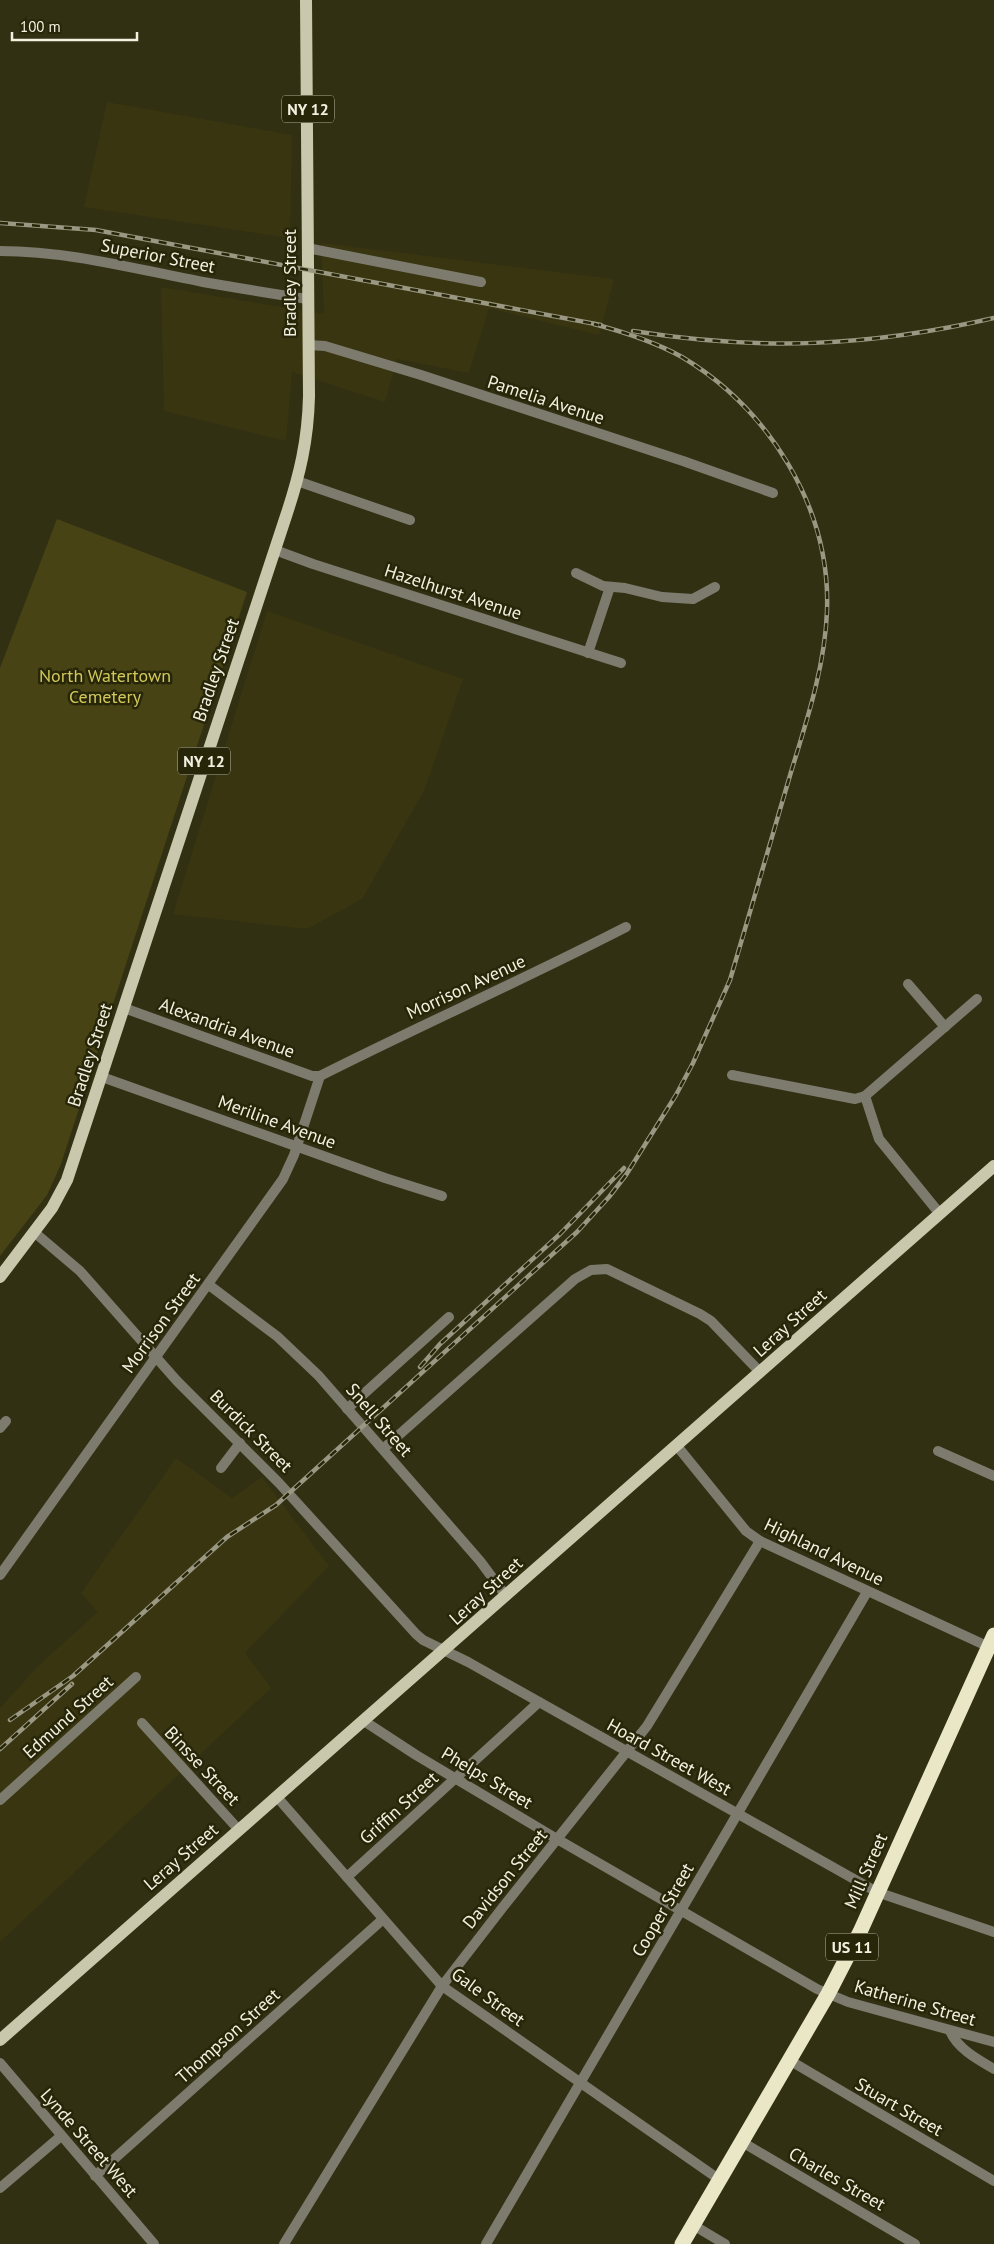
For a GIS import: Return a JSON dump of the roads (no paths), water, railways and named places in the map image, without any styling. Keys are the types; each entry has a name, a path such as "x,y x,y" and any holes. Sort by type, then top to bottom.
{"highway":[{"name":"Mill Street","path":"682,2244 828,1994 877,1892 991,1641"}],"main road":[{"name":"Bradley Street","path":"0,1277 52,1208 67,1180 297,481 308,428 306,0"},
{"name":"Leray Street","path":"0,2040 445,1651 994,1166"}],"street":[{"path":"307,248 481,282"},
{"name":"Superior Street","path":"0,251 50,254 105,262 203,282 308,299"},
{"name":"Pamelia Avenue","path":"308,345 325,346 421,375 683,461 772,494"},
{"path":"297,481 410,520"},
{"name":"Hazelhurst Avenue","path":"275,550 313,564 621,663"},
{"path":"576,573 610,587 625,588 662,597 693,599 715,587"},
{"path":"588,653 610,587"},
{"name":"Morrison Avenue","path":"320,1076 445,1014 562,960 626,927"},
{"path":"908,984 945,1027"},
{"path":"732,1076 855,1099 865,1096 977,999"},
{"name":"Alexandria Avenue","path":"124,1008 312,1076 320,1076"},
{"name":"Morrison Street","path":"0,1575 283,1179 297,1145 320,1076"},
{"name":"Meriline Avenue","path":"102,1077 297,1145 385,1178 442,1196"},
{"path":"865,1096 879,1139 940,1214"},
{"name":"Burdick Street","path":"34,1232 80,1271 156,1357 289,1493 416,1634 445,1651"},
{"path":"384,1449 575,1279 591,1270 607,1269 700,1314 711,1321 760,1372"},
{"name":"Snell Street","path":"208,1285 278,1338 318,1376 384,1449 480,1561 506,1596"},
{"path":"347,1409 450,1317"},
{"path":"221,1468 240,1443"},
{"name":"Highland Avenue","path":"676,1446 746,1531 760,1541 867,1592 991,1641"},
{"path":"938,1451 994,1476"},
{"name":"Davidson Street","path":"284,2244 442,1986 627,1752 667,1698 760,1541"},
{"name":"Cooper Street","path":"486,2244 867,1592"},
{"name":"Hoard Street West","path":"445,1651 877,1892 994,1932"},
{"name":"Edmund Street","path":"0,1800 136,1677"},
{"name":"Griffin Street","path":"347,1877 539,1702"},
{"name":"Phelps Street","path":"364,1721 416,1755 557,1840 828,1994"},
{"name":"Binsse Street","path":"142,1723 239,1830"},
{"name":"Gale Street","path":"277,1797 382,1920 442,1986 720,2180"},
{"name":"Thompson Street","path":"95,2176 382,1920"},
{"name":"Katherine Street","path":"828,1994 848,2002 994,2042"},
{"path":"950,2031 955,2041 994,2069"},
{"name":"Stuart Street","path":"789,2060 994,2181"},
{"name":"Lynde Street West","path":"0,2063 60,2136 154,2244"},
{"path":"0,2188 60,2136"},
{"name":"Charles Street","path":"742,2142 915,2244"},
{"path":"693,2225 725,2244"}],"railway":[{"path":"0,223 96,230 601,325"},
{"path":"633,331 725,341 814,343 903,335 994,318"},
{"path":"10,1720 73,1676 227,1537 276,1505 577,1232 626,1175 676,1095 693,1063 730,980 809,713 823,652 827,611 825,573 818,535 806,499 789,465 767,433 742,404 713,379 682,357 639,338 594,324"},
{"path":"420,1367 440,1344 560,1234 624,1168"},
{"path":"0,1749 72,1684"}],"park label":[{"name":"North Watertown Cemetery","path":"105,686"}]}
